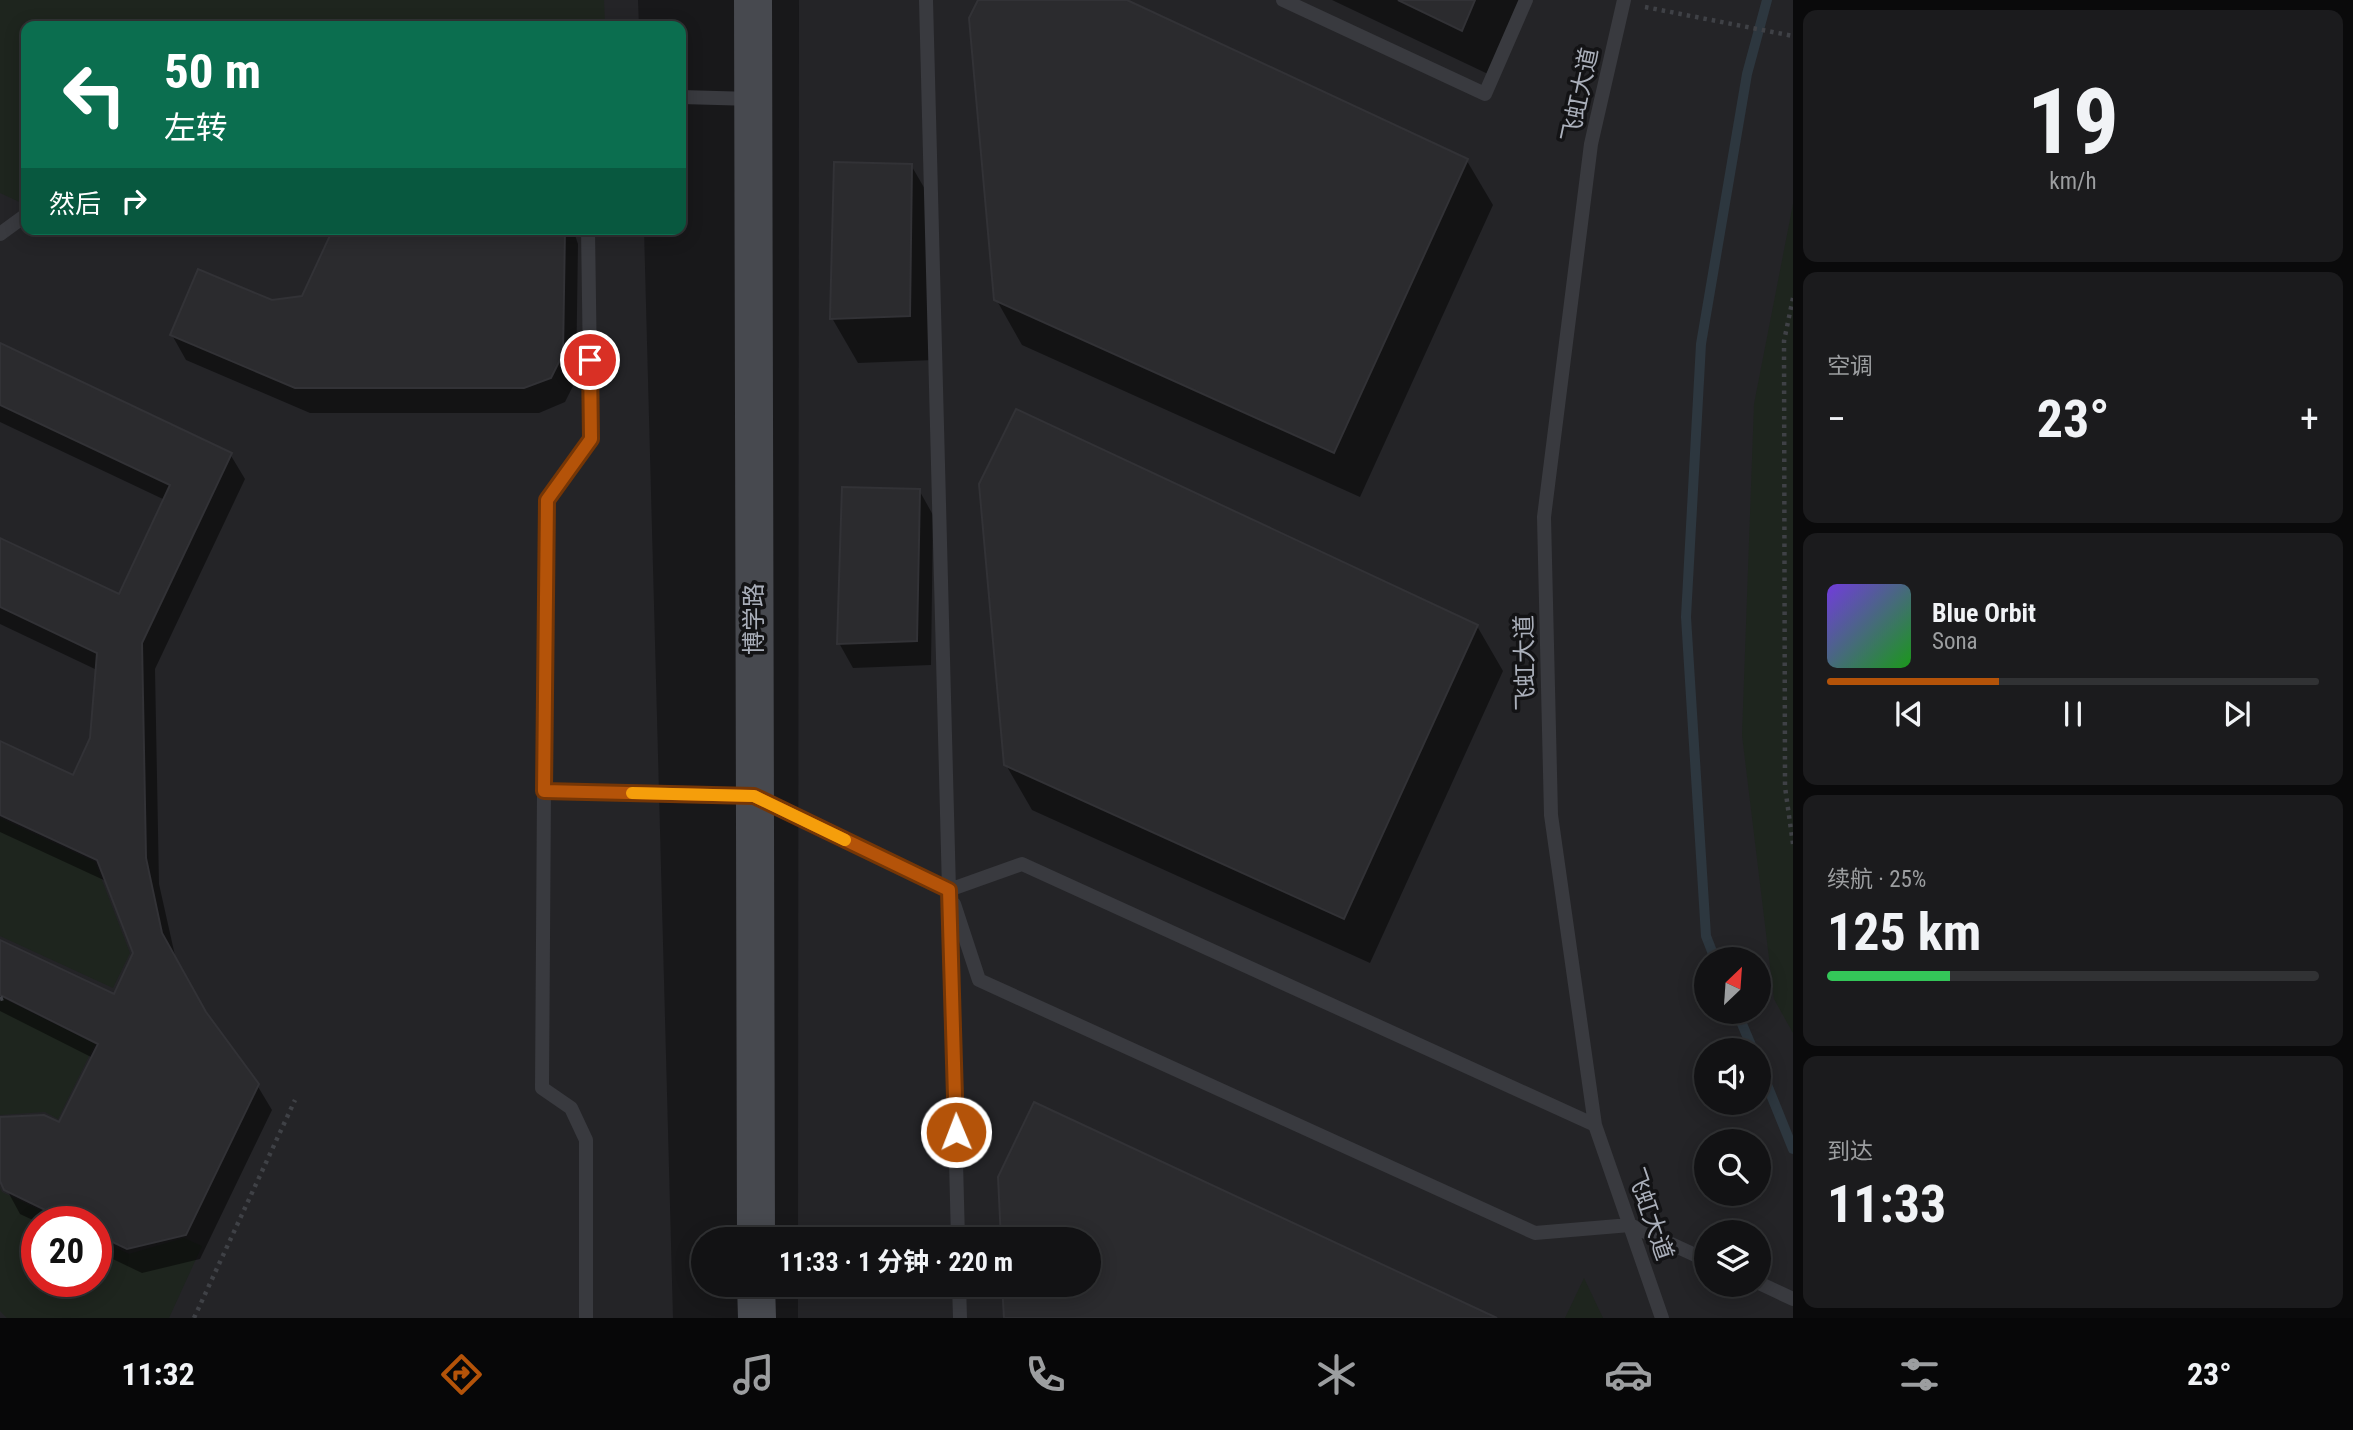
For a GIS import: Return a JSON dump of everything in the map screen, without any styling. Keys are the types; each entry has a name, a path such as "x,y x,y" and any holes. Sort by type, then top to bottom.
{"street":[{"name":"博学路","path":"753,0 756,1227"},
{"path":"757,1297 757,1318"}],"lane":[{"path":"926,0 958,1227"},
{"path":"1283,0 1485,94 1526,0"},
{"name":"飞虹大道","path":"1621,1 1591,144 1544,517 1551,815 1595,1125 1662,1318"},
{"path":"686,97 754,99"},
{"path":"0,233 21,218"},
{"path":"586,1318 586,1140 571,1108 542,1088 547,500 591,439 588,235"},
{"path":"544,791 754,796 949,890 1021,864 1595,1125"},
{"path":"949,890 979,980 1535,1233 1630,1225 1694,1254"},
{"path":"1771,1289 1793,1299"},
{"path":"959,1297 960,1318"}],"path":[{"path":"1621,1 1793,36"},
{"path":"1793,298 1784,341 1785,788 1793,844"},
{"path":"194,1318 295,1100"}],"shaded area":[{"path":"0,0 638,0 639,21 21,21 21,235 644,235 673,1318 0,1318"},
{"path":"0,0 604,0 605,21 21,21 21,203 0,193"},
{"path":"799,0 1793,0 1793,1318 798,1318 798,1297 1101,1297 1101,1227 798,1227"},
{"path":"1793,204 1793,1033 1774,999 1771,947 1768,947 1742,735 1754,404"},
{"path":"0,818 95,862 130,953 113,988 0,936"},
{"path":"0,997 95,1044 58,1119 45,1112 0,1115"},
{"path":"0,1188 2,1192 31,1206 21,1206 21,1297 112,1297 112,1246 129,1254 184,1238 202,1246 169,1318 7,1318 0,1311"},
{"path":"1584,1278 1603,1318 1565,1318"}],"building":[{"path":"978,0 1127,0 1468,159 1334,453 994,300 969,18"},
{"path":"1398,0 1475,0 1462,31"},
{"path":"834,162 912,164 910,316 830,319"},
{"path":"330,235 565,235 563,354 551,378 524,388 295,388 170,335 198,269 272,300 302,296"},
{"path":"0,343 232,453 142,643 146,858 162,933 206,1012 259,1084 186,1235 127,1249 112,1242 112,1206 37,1206 4,1190 0,1181 0,1117 44,1115 59,1122 98,1044 0,995 0,940 114,994 133,953 97,860 0,815 0,741 73,775 90,738 97,653 0,607 0,538 119,594 170,485 0,405"},
{"path":"1016,409 1478,625 1344,919 1004,765 979,484"},
{"path":"842,487 920,489 917,641 837,644"},
{"path":"1034,1102 1497,1318 1004,1318 1003,1297 1101,1297 1101,1227 1000,1227 998,1177"}],"waterway":[{"path":"1710,947 1706,936 1686,617 1701,344 1747,74 1767,0"},
{"path":"1742,1024 1748,1038"},
{"path":"1771,1095 1793,1149"}],"slow traffic":[{"path":"632,793 754,796 845,840"}],"route":[{"path":"590,360 591,439 547,500 544,791 754,796 949,890 956,1132"}]}
